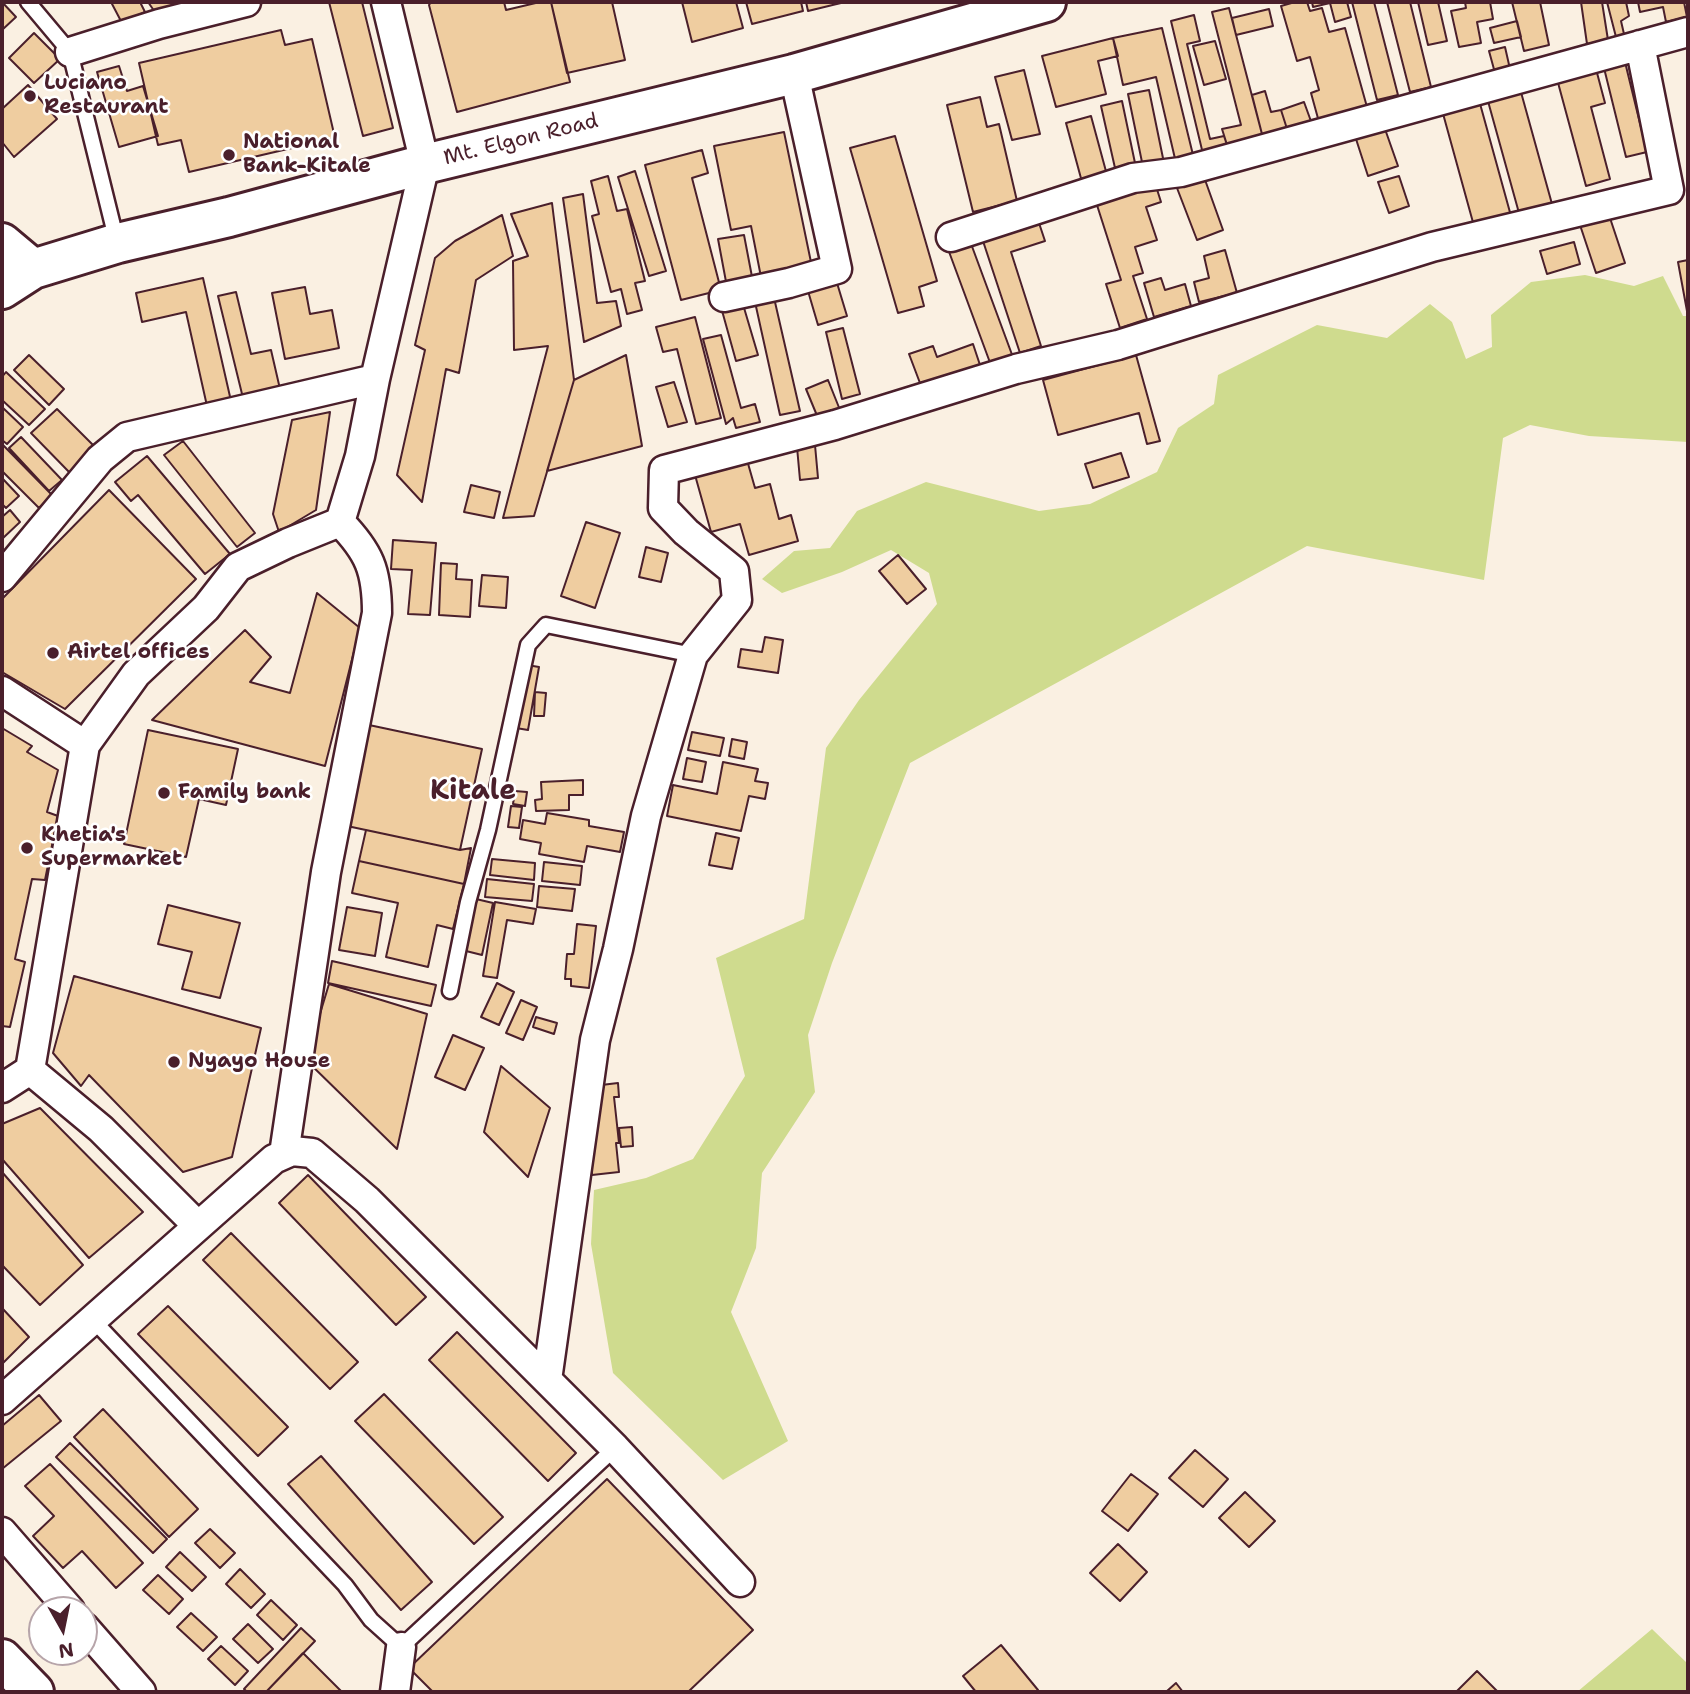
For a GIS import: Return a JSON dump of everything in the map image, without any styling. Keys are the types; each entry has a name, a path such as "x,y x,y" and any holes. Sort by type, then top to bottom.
{"main road":[{"name":"Mt. Elgon Road","path":"17,279 118,243 229,217 425,164 794,74 1046,2"},
{"path":"2,243 17,279"},
{"path":"2,1659 34,1692"}],"street":[{"path":"70,52 159,24 246,2"},
{"path":"340,522 360,456 374,379 425,164 386,2"},
{"path":"951,237 1133,178 1181,173 1688,32"},
{"path":"547,1380 595,1040 618,950 646,816 692,655 737,600 734,571 686,532 663,508 664,470 835,425 1016,369 1118,345 1432,247 1669,190 1640,45"},
{"path":"724,297 837,269 794,74"},
{"path":"2,577 100,459 127,436 374,379"},
{"path":"2,1087 30,1070 85,745 136,674 206,608 238,566 340,522"},
{"path":"284,1154 326,872 377,612 377,584 368,560 358,540 340,522"},
{"path":"2,691 85,745"},
{"path":"30,1070 101,1129 198,1226"},
{"path":"2,1400 274,1159 292,1151 312,1153 367,1200 615,1448 740,1582"},
{"path":"2,1532 58,1596"},
{"path":"98,1643 141,1692"},
{"path":"395,1692 401,1647"}],"lane":[{"path":"28,2 70,52 118,243"},
{"path":"450,991 528,645 547,625 692,655"},
{"path":"93,1320 345,1585 371,1620 401,1647 615,1448"}],"green space":[{"path":"1585,275 1634,286 1663,276 1683,316 1688,316 1688,442 1589,436 1530,425 1503,438 1484,580 1307,546 910,763 832,963 808,1035 815,1092 762,1173 756,1248 731,1312 788,1441 723,1480 613,1373 591,1244 594,1190 646,1178 693,1159 745,1076 716,958 804,919 826,748 859,700 937,604 929,573 891,550 842,572 782,593 762,579 794,551 830,548 857,511 926,482 1039,511 1090,504 1157,472 1178,428 1214,404 1218,375 1317,325 1387,338 1430,304 1452,322 1466,359 1492,347 1491,315 1531,282"},
{"path":"1652,1629 1688,1664 1688,1692 1577,1692"}],"building":[{"path":"2,2 16,17 2,30"},
{"path":"111,2 140,2 145,12 122,23"},
{"path":"148,2 208,2 157,15"},
{"path":"329,2 362,2 393,128 363,136"},
{"path":"431,2 504,2 506,10 551,2 570,82 457,112 429,5"},
{"path":"551,2 612,2 625,60 567,73"},
{"path":"682,2 736,2 743,28 692,42"},
{"path":"746,2 801,2 803,11 752,24"},
{"path":"806,2 845,2 808,11"},
{"path":"1307,2 1310,11 1322,8 1329,32 1345,28 1367,107 1319,122 1311,93 1319,90 1310,57 1297,61 1281,6"},
{"path":"1312,2 1347,2 1351,17 1335,22 1330,3 1313,7"},
{"path":"1352,2 1374,2 1398,95 1377,100"},
{"path":"1387,2 1410,2 1431,87 1410,92"},
{"path":"1418,2 1438,2 1447,41 1428,45"},
{"path":"1465,2 1490,2 1493,19 1477,22 1481,43 1459,47 1451,11 1466,8"},
{"path":"1512,2 1540,2 1549,45 1524,51"},
{"path":"1581,2 1602,2 1608,40 1587,44"},
{"path":"1607,2 1626,2 1629,16 1621,21 1624,34 1616,37"},
{"path":"1638,2 1684,2 1687,17 1666,22 1663,7 1640,12"},
{"path":"1229,8 1263,138 1228,148 1222,129 1241,125 1212,12"},
{"path":"1269,9 1273,26 1236,35 1232,18"},
{"path":"1194,15 1200,41 1187,44 1210,139 1224,136 1228,148 1203,154 1171,21"},
{"path":"1517,21 1521,37 1494,43 1490,28"},
{"path":"1162,28 1194,159 1176,163 1156,77 1123,85 1113,38"},
{"path":"281,30 285,45 312,39 335,138 189,172 181,140 158,145 139,63"},
{"path":"34,33 60,59 34,83 9,58"},
{"path":"1113,38 1118,56 1098,61 1106,94 1056,107 1042,56"},
{"path":"1215,41 1226,79 1204,85 1193,46"},
{"path":"1505,47 1510,69 1495,73 1489,51"},
{"path":"1625,62 1647,152 1626,157 1604,68"},
{"path":"119,66 127,91 143,86 158,136 119,147 97,72"},
{"path":"1596,69 1605,103 1591,107 1610,179 1586,186 1557,79"},
{"path":"1024,70 1040,134 1012,140 995,77"},
{"path":"28,85 57,119 14,157 2,142 2,109"},
{"path":"1519,85 1552,204 1519,213 1486,94"},
{"path":"1149,90 1164,163 1143,167 1128,94"},
{"path":"1265,91 1271,112 1281,110 1288,132 1263,138 1252,95"},
{"path":"980,97 987,127 999,124 1017,201 973,212 947,105"},
{"path":"1479,100 1511,216 1474,226 1442,110"},
{"path":"1122,101 1135,163 1115,168 1101,106"},
{"path":"1304,102 1312,124 1288,132 1281,110"},
{"path":"1091,116 1107,175 1082,182 1066,123"},
{"path":"1385,129 1398,166 1368,176 1356,139"},
{"path":"784,132 812,267 761,277 751,226 731,230 714,146"},
{"path":"895,136 937,281 919,287 924,306 898,313 850,148"},
{"path":"702,150 708,173 692,178 721,290 681,300 645,165"},
{"path":"635,171 666,271 649,276 618,177"},
{"path":"608,176 617,211 627,209 645,281 635,283 642,310 627,314 621,289 611,292 592,216 599,214 591,181"},
{"path":"1399,176 1409,206 1389,213 1378,182"},
{"path":"1204,177 1223,230 1197,240 1177,188"},
{"path":"1155,183 1161,202 1146,207 1157,240 1135,247 1143,273 1133,276 1147,319 1120,328 1106,284 1121,280 1096,202"},
{"path":"583,194 597,303 616,301 621,326 584,342 563,198"},
{"path":"552,203 574,380 534,516 503,518 548,346 514,350 513,261 528,256 511,214"},
{"path":"1608,212 1625,263 1596,273 1579,222"},
{"path":"502,215 513,256 476,280 459,373 446,369 422,502 397,475 425,350 415,345 435,258 455,241"},
{"path":"1038,220 1045,241 1011,252 1041,346 1020,353 982,238"},
{"path":"744,235 753,282 727,287 718,239"},
{"path":"970,241 1014,360 992,368 948,249"},
{"path":"1574,242 1580,264 1547,274 1540,251"},
{"path":"1225,250 1237,293 1199,302 1194,282 1209,278 1204,256"},
{"path":"1688,260 1688,310 1687,311 1678,262"},
{"path":"203,278 231,401 207,406 186,312 142,322 136,293"},
{"path":"1161,278 1165,290 1185,284 1191,306 1154,317 1144,283"},
{"path":"837,283 847,316 818,325 808,291"},
{"path":"305,287 310,314 332,310 339,348 285,359 272,293"},
{"path":"772,289 800,411 780,415 753,293"},
{"path":"236,292 251,354 271,350 280,389 243,398 218,296"},
{"path":"742,301 758,355 736,361 721,307"},
{"path":"695,317 721,418 696,424 677,349 663,352 656,327"},
{"path":"843,328 860,394 842,399 826,332"},
{"path":"721,335 741,408 755,404 760,422 736,428 733,418 726,424 703,339"},
{"path":"973,344 982,371 923,391 909,354 933,346 937,357"},
{"path":"29,355 64,389 49,405 14,370"},
{"path":"626,355 642,446 547,471 574,380"},
{"path":"1136,355 1160,441 1147,444 1139,413 1058,435 1043,380"},
{"path":"6,372 45,409 29,425 2,400 2,377"},
{"path":"828,380 840,410 818,418 806,389"},
{"path":"674,382 687,422 668,427 656,387"},
{"path":"2,407 23,427 7,444 2,440"},
{"path":"57,409 97,449 71,474 31,433"},
{"path":"330,412 316,510 279,532 273,514 292,420"},
{"path":"21,437 62,480 49,491 9,448"},
{"path":"183,441 255,533 237,547 164,455"},
{"path":"2,444 52,495 39,508 2,471"},
{"path":"815,445 818,478 800,480 797,447"},
{"path":"1121,453 1129,477 1093,488 1085,464"},
{"path":"147,456 230,554 205,574 138,495 131,501 115,482"},
{"path":"747,460 755,488 770,484 779,519 791,515 798,541 749,555 740,524 711,532 695,475"},
{"path":"2,478 19,496 6,508 2,504"},
{"path":"471,485 500,492 494,518 464,512"},
{"path":"109,490 196,579 65,709 2,672 2,599"},
{"path":"10,510 20,522 2,539 2,517"},
{"path":"586,522 620,533 595,608 561,596"},
{"path":"393,540 436,543 430,615 408,614 412,570 391,569"},
{"path":"646,547 668,553 661,582 639,577"},
{"path":"898,555 926,589 907,604 879,571"},
{"path":"441,563 457,564 456,579 472,580 470,617 439,615"},
{"path":"482,575 508,577 506,608 479,606"},
{"path":"317,593 360,628 325,766 152,720 245,630 271,657 250,682 290,693"},
{"path":"765,637 783,640 778,673 738,667 741,649 762,652"},
{"path":"527,665 539,667 528,730 516,728"},
{"path":"535,692 546,693 544,716 534,716"},
{"path":"369,725 482,749 460,850 347,826"},
{"name":"Khetia's Supermarket","path":"2,728 32,746 27,752 58,770 47,812 58,816 45,880 32,879 15,959 25,962 10,1027 2,1026"},
{"path":"148,730 238,749 226,805 199,799 186,857 124,844"},
{"path":"692,732 724,738 720,756 688,750"},
{"path":"732,739 747,742 744,759 729,756"},
{"path":"687,758 706,762 702,782 683,779"},
{"path":"723,762 758,769 755,781 768,783 765,799 749,796 741,831 667,816 673,785 717,794"},
{"path":"583,780 583,795 569,795 569,810 536,811 535,800 542,799 541,782"},
{"path":"515,791 527,792 525,806 513,804"},
{"path":"511,806 522,807 519,828 508,827"},
{"path":"547,813 589,820 589,826 624,832 620,852 587,846 584,862 539,854 541,843 520,839 523,820 545,824"},
{"path":"366,830 460,850 471,848 464,884 359,861"},
{"path":"716,833 739,838 732,869 709,865"},
{"path":"492,859 535,863 534,880 490,875"},
{"path":"359,861 464,884 453,929 437,925 428,967 386,957 398,903 352,893"},
{"path":"544,862 582,866 580,885 542,881"},
{"path":"487,879 534,884 532,901 485,897"},
{"path":"539,886 575,889 572,911 537,907"},
{"path":"476,899 493,903 482,955 466,951"},
{"path":"495,902 536,909 533,924 507,920 497,978 483,976"},
{"path":"168,905 240,923 220,998 182,989 192,952 158,944"},
{"path":"347,907 382,913 375,956 339,950"},
{"path":"577,924 596,926 589,988 571,986 571,979 565,979 567,954 574,954"},
{"path":"332,961 436,985 431,1006 328,983"},
{"path":"74,976 261,1028 232,1157 183,1172 89,1075 81,1086 53,1053"},
{"path":"497,983 514,992 499,1025 481,1017"},
{"path":"329,984 427,1014 397,1149 306,1060"},
{"path":"521,1000 537,1007 523,1040 506,1033"},
{"path":"536,1017 557,1023 554,1034 533,1027"},
{"path":"453,1035 484,1048 465,1090 435,1077"},
{"path":"501,1066 550,1108 528,1177 484,1132"},
{"path":"618,1083 619,1097 614,1097 619,1172 592,1175 586,1111 593,1086"},
{"path":"40,1108 143,1212 89,1258 2,1159 2,1124"},
{"path":"632,1127 633,1146 621,1147 619,1128"},
{"path":"2,1172 83,1265 40,1305 2,1265"},
{"path":"308,1175 426,1297 396,1325 279,1203"},
{"path":"231,1233 358,1362 330,1389 203,1260"},
{"path":"168,1306 288,1427 258,1456 138,1334"},
{"path":"2,1308 29,1337 2,1364"},
{"path":"457,1332 576,1453 548,1481 429,1360"},
{"path":"384,1394 503,1517 474,1544 355,1421"},
{"path":"39,1395 61,1421 2,1469 2,1426"},
{"path":"103,1409 198,1509 169,1537 74,1437"},
{"path":"70,1443 167,1539 153,1553 56,1457"},
{"path":"1195,1450 1228,1479 1203,1507 1169,1478"},
{"path":"321,1456 432,1582 401,1610 288,1484"},
{"path":"50,1464 143,1563 116,1588 82,1551 63,1568 33,1536 54,1516 25,1486"},
{"path":"1131,1474 1158,1494 1128,1531 1102,1511"},
{"path":"607,1479 753,1630 688,1692 433,1692 409,1668"},
{"path":"1245,1492 1275,1521 1249,1547 1219,1518"},
{"path":"210,1529 235,1553 220,1568 195,1543"},
{"path":"1118,1544 1147,1572 1120,1601 1090,1573"},
{"path":"180,1552 206,1577 192,1591 166,1567"},
{"path":"240,1569 265,1594 251,1608 226,1584"},
{"path":"158,1575 183,1599 169,1614 143,1590"},
{"path":"271,1600 297,1625 283,1640 257,1615"},
{"path":"191,1613 217,1637 203,1651 177,1627"},
{"path":"248,1624 273,1649 258,1663 233,1639"},
{"path":"301,1628 315,1641 266,1692 247,1692 244,1689"},
{"path":"1001,1645 1038,1690 976,1692 963,1676"},
{"path":"221,1646 248,1671 235,1685 208,1659"},
{"path":"303,1653 342,1692 266,1692"},
{"path":"1477,1671 1498,1692 1456,1692"},
{"path":"1176,1683 1183,1692 1167,1691"}],"place":[{"name":"Luciano Restaurant","path":"30,96"},
{"name":"National Bank-Kitale","path":"229,155"},
{"name":"Airtel offices","path":"53,653"},
{"name":"Family bank","path":"164,793"},
{"name":"Khetia's Supermarket","path":"27,848"},
{"name":"Nyayo House","path":"174,1062"}],"district":[{"name":"Kitale","path":"473,792"}]}
